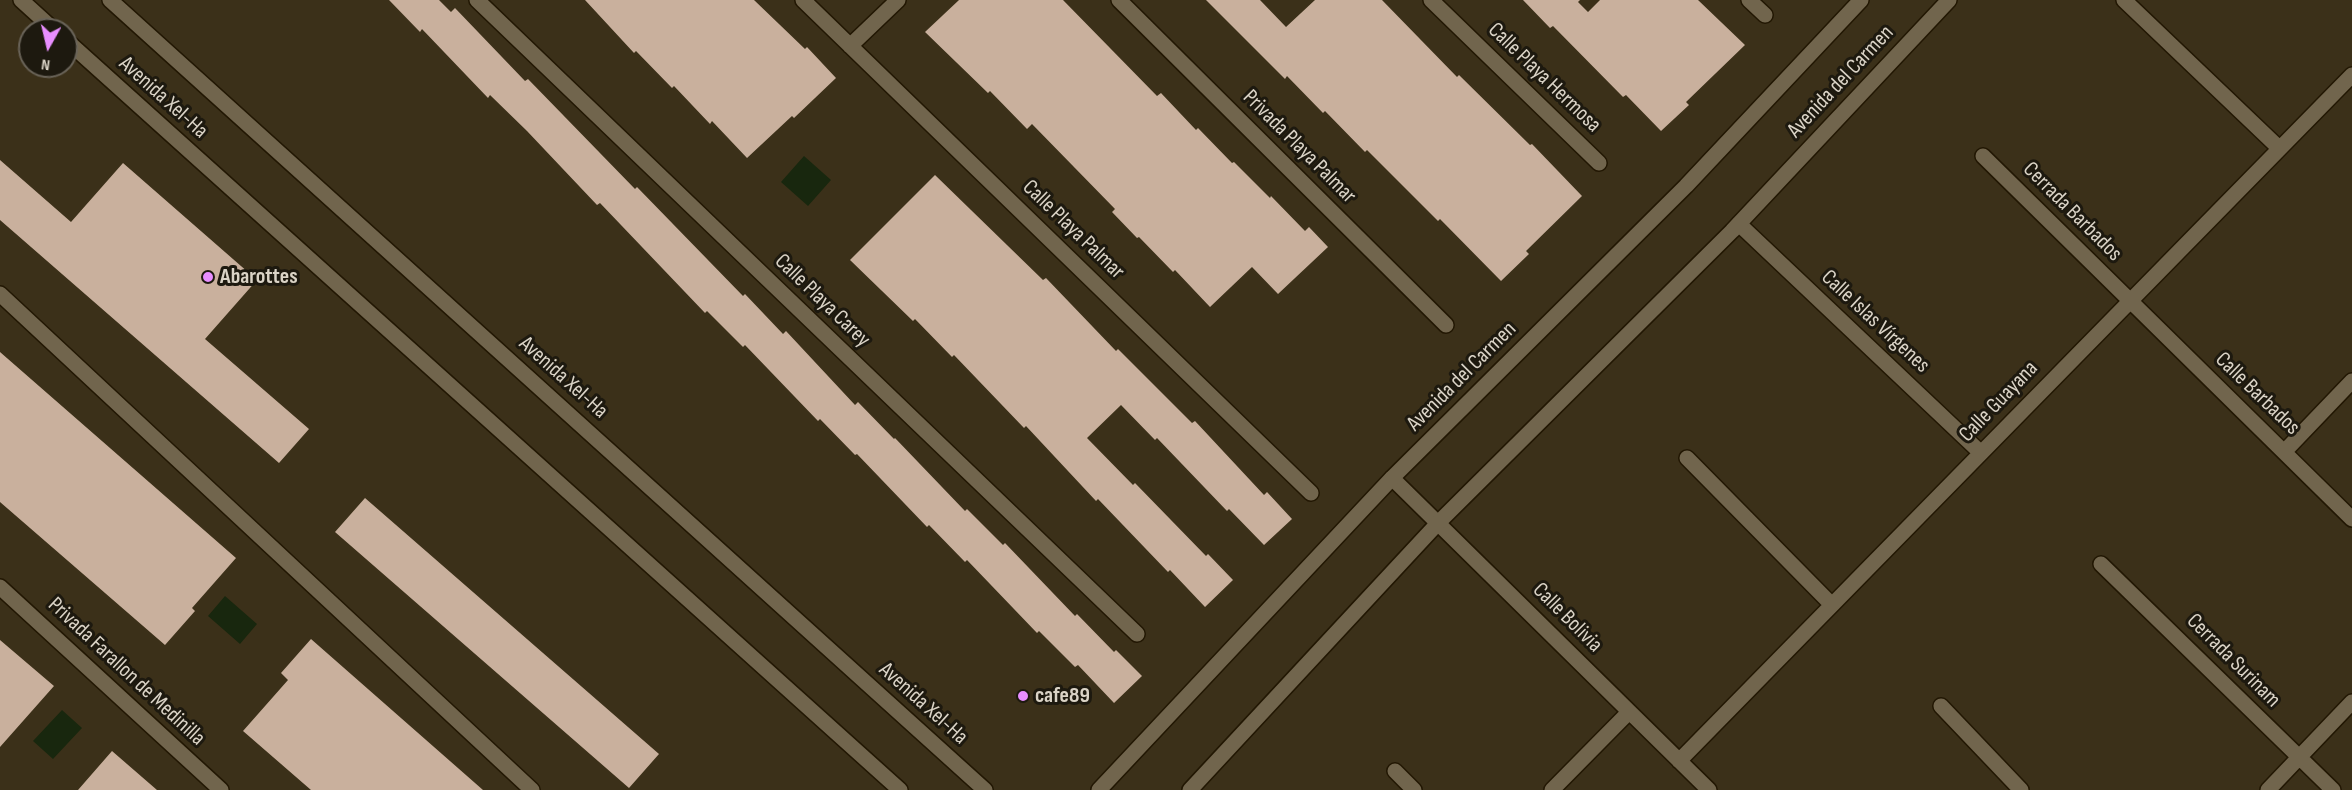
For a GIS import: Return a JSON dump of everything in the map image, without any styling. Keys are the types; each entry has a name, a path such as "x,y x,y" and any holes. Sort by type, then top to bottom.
{"street":[{"path":"21,0 41,18"},
{"name":"Avenida Xel-Ha","path":"110,0 985,790"},
{"name":"Calle Playa Carey","path":"477,0 1137,634"},
{"name":"Calle Playa Palmar","path":"803,0 1311,493"},
{"path":"850,46 898,0"},
{"name":"Privada Playa Palmar","path":"1119,0 1446,325"},
{"name":"Calle Playa Hermosa","path":"1431,0 1599,163"},
{"path":"1749,0 1765,15"},
{"name":"Avenida del Carmen","path":"1099,790 1392,478 1686,186 1861,0"},
{"name":"Avenida del Carmen","path":"1190,790 1439,522 1739,224 1949,0"},
{"path":"2124,0 2279,148"},
{"name":"Avenida Xel-Ha","path":"78,51 900,790"},
{"name":"Calle Guayana","path":"1679,761 2352,75"},
{"name":"Cerrada Barbados","path":"1983,156 2129,301"},
{"name":"Calle Islas Vírgenes","path":"1739,224 1981,453"},
{"path":"0,294 532,790"},
{"name":"Calle Barbados","path":"2129,301 2352,519"},
{"path":"2284,452 2352,381"},
{"path":"1687,458 1832,605"},
{"name":"Calle Bolivia","path":"1392,478 1709,790"},
{"name":"Cerrada Surinam","path":"2101,564 2333,790"},
{"name":"Privada Farallon de Medinilla","path":"0,587 221,790"},
{"path":"2268,790 2352,702"},
{"path":"1941,706 2021,790"},
{"path":"1552,790 1629,711"},
{"path":"1395,771 1414,790"}],"shaded area":[{"path":"804,156 831,180 808,206 781,182"},
{"path":"225,596 257,624 240,644 208,616"},
{"path":"62,710 82,728 53,759 33,741"}],"building":[{"path":"389,0 439,0 451,12 455,8 525,81 528,79 635,189 637,187 743,296 745,294 783,334 786,331 855,405 858,402 965,511 967,509 1003,545 1005,543 1075,616 1077,614 1114,652 1116,650 1142,676 1114,703 1078,665 1075,667 1039,631 1037,633 967,560 965,562 929,525 927,527 857,454 855,455 820,419 818,421 745,345 743,347 707,311 705,313 600,203 597,205 527,131 490,95 488,98 422,29 420,32"},
{"path":"585,0 754,0 805,49 807,47 836,78 747,158 712,121 710,124 674,86 672,88 636,51 634,53"},
{"path":"959,0 1063,0 1157,96 1161,93 1196,130 1198,128 1305,231 1309,227 1328,247 1278,294 1252,267 1210,307 1175,270 1173,272 1139,237 1137,238 1112,212 1115,209 1032,124 1027,129 990,91 988,93 925,32"},
{"path":"1206,0 1260,0 1286,27 1315,0 1382,0 1457,77 1459,75 1530,145 1532,144 1582,196 1526,251 1529,254 1501,281 1440,219 1438,221 1367,150 1365,152 1287,76 1285,79"},
{"path":"1523,0 1580,0 1578,2 1588,12 1600,0 1698,0 1745,45 1686,102 1689,105 1661,131 1626,95 1623,97 1553,26 1550,28"},
{"path":"0,160 71,222 123,163 257,280 205,339 309,429 279,463 0,220"},
{"path":"935,175 1043,280 1046,278 1116,351 1118,349 1192,423 1195,421 1264,495 1267,492 1292,519 1264,545 1121,405 1087,438 1233,580 1205,607 1098,499 1096,501 1026,426 1024,428 954,355 952,357 915,319 913,321 850,260"},
{"path":"0,352 236,558 192,608 195,611 165,645 0,502"},
{"path":"365,498 659,754 629,788 335,532"},
{"path":"311,639 483,790 311,790 243,731 288,680 281,673"},
{"path":"0,640 54,686 0,747"},
{"path":"112,751 157,790 78,790"}],"place":[{"name":"Abarottes","path":"208,277"},
{"name":"cafe89","path":"1023,696"}]}
